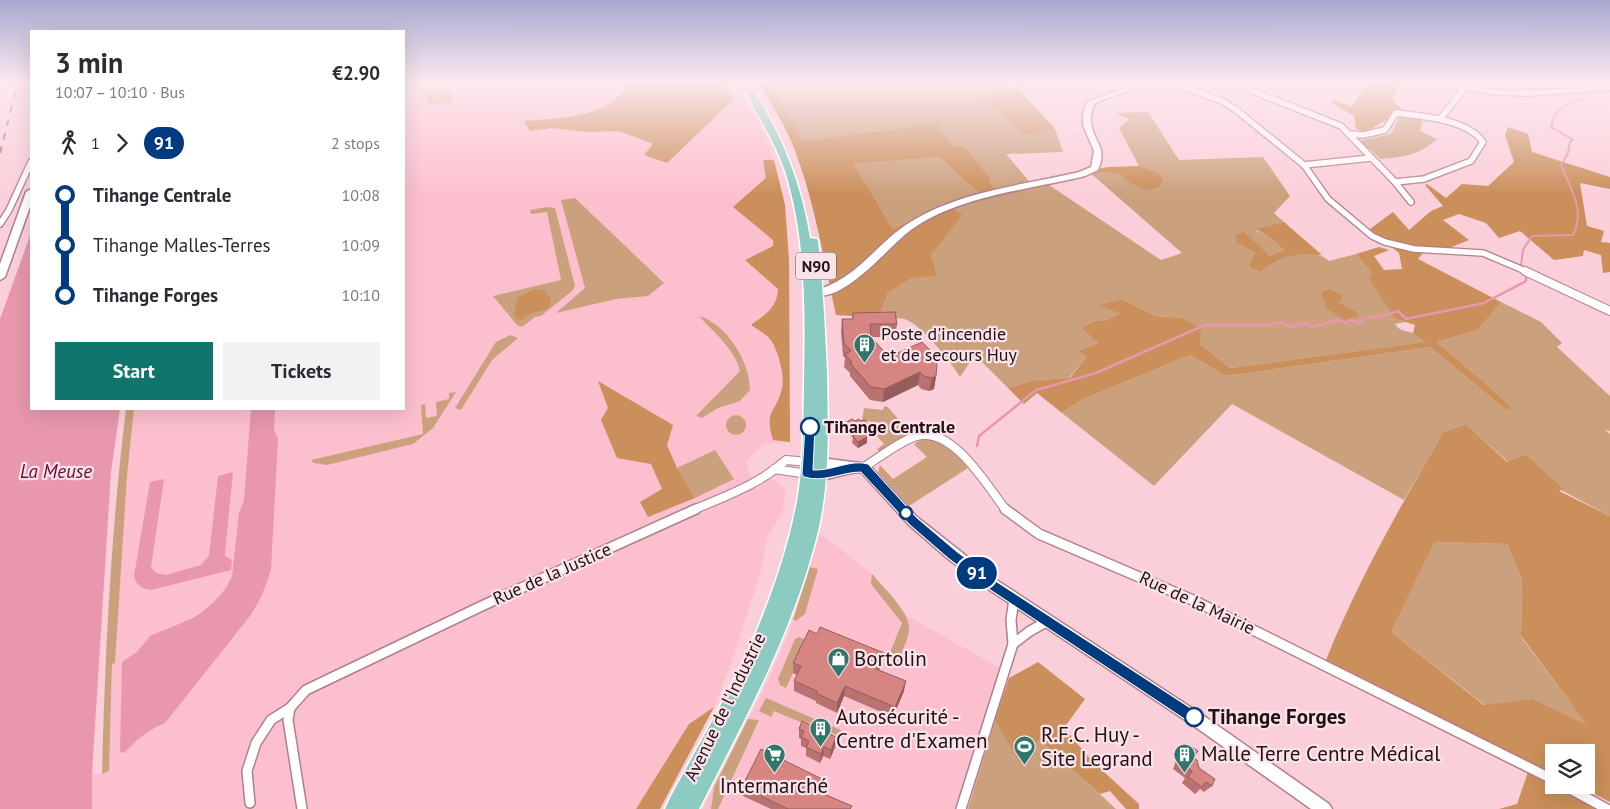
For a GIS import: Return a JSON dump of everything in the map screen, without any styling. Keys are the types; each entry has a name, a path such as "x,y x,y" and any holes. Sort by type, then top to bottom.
{"main road":[{"name":"Avenue de l'Industrie","path":"674,809 753,656 796,534 817,467 811,303 803,230 794,186 767,120"},
{"name":"Avenue de l'Industrie","path":"690,809 765,663 791,598 811,530 822,403 818,293 811,231 800,183 784,137 774,120"}],"street":[{"path":"811,303 818,293 837,289 853,278 894,238 915,222 964,202 1082,174 1095,168 1098,150 1087,120"},
{"path":"1248,120 1304,165 1328,199 1372,236 1385,242 1414,249 1483,253 1610,311"},
{"path":"1325,120 1341,126 1350,134 1396,182 1411,202"},
{"path":"1350,134 1363,135 1385,130 1392,120"},
{"path":"1396,182 1424,179 1471,161 1483,142 1478,134 1445,120"},
{"path":"1304,165 1371,158"},
{"path":"0,224 9,210 30,164"},
{"path":"0,277 2,266 30,195"},
{"path":"808,284 818,293"},
{"name":"Rue de la Mairie","path":"864,467 915,436 928,434 940,437 960,451 1008,513 1039,534 1196,600 1545,775"},
{"name":"Rue de la Justice","path":"250,803 246,771 256,743 271,720 290,708 306,690 324,680 754,483 786,460 817,467"},
{"path":"774,469 817,467 832,474 847,468 864,467 913,521 952,554 1014,599 1199,721 1324,809"},
{"path":"961,809 1013,644 1011,620 1014,599"},
{"path":"1013,644 1030,630 1048,620"},
{"path":"290,708 288,720 302,809"},
{"path":"1580,794 1607,809"}],"shaded area":[{"path":"405,120 757,120 774,160 785,205 789,260 790,442 764,444 746,461 750,476 775,480 785,489 783,513 767,537 762,567 731,664 714,707 689,724 636,809 92,809 92,774 102,774 109,771 112,664 115,663 127,476 134,410 405,410"},
{"path":"712,120 667,163 644,155 653,144 619,131 587,132 552,128 530,131 524,121"},
{"path":"780,120 791,120 802,141 937,124 953,146 965,147 991,179 989,181 996,190 983,197 939,157 854,164 893,229 945,203 962,215 931,255 937,276 912,278 888,293 879,318 836,315 806,183"},
{"path":"791,120 1007,120 1027,136 1055,129 1063,152 1006,154 1033,186 1046,183 1161,260 1182,253 1088,171 1119,174 1129,182 1157,172 1139,166 1119,128 1128,120 1153,120 1179,160 1263,157 1290,196 1274,213 1284,222 1255,230 1268,236 1284,250 1270,256 1244,233 1237,243 1255,253 1261,272 1273,261 1294,254 1310,253 1324,257 1329,261 1356,254 1372,273 1396,319 1405,322 1395,324 1397,327 1401,330 1417,334 1427,342 1230,368 1200,344 1183,318 1155,316 1122,299 1099,305 1122,314 1104,321 1095,321 1081,328 1098,343 1078,351 1086,357 1069,378 1035,380 1008,388 975,355 960,377 936,346 914,324 901,318 879,318 888,293 912,278 931,255 944,203 893,229 854,164 939,157 983,197 996,190 989,181 991,179 965,147 801,141"},
{"path":"1007,120 1047,120 1055,129 1027,136"},
{"path":"1355,120 1387,120 1366,132 1356,129"},
{"path":"1398,120 1423,120 1420,131 1437,139 1418,152 1381,159 1360,141 1391,134"},
{"path":"1508,127 1528,134 1532,152 1610,177 1610,189 1580,183 1587,226 1604,231 1601,242 1610,243 1610,272 1603,273 1601,255 1584,250 1583,256 1554,260 1520,231 1499,238 1486,223 1459,214 1443,220 1469,240 1449,248 1428,247 1418,259 1501,302 1478,330 1437,342 1511,408 1506,410 1430,347 1226,376 1190,355 1081,400 1062,413 1037,393 1024,404 1008,388 1035,380 1070,378 1086,357 1078,351 1098,343 1081,328 1095,321 1104,321 1121,314 1098,305 1122,299 1155,316 1183,318 1201,329 1200,344 1230,368 1426,342 1413,333 1415,325 1396,319 1370,280 1372,273 1356,254 1379,247 1389,250 1374,256 1384,270 1402,269 1399,253 1370,229 1393,212 1409,230 1431,211 1443,206 1425,185 1427,184 1446,198 1462,184 1488,186 1514,162 1505,135"},
{"path":"763,160 774,160 785,205 789,260 790,442 773,440 771,430 770,417 780,396 783,383 778,356 770,339 751,325 773,306 778,289 745,260 773,246 773,240 733,207 766,178"},
{"path":"1139,166 1157,172 1163,180 1159,187 1145,190 1129,182 1119,174 1088,171 1108,167"},
{"path":"575,198 664,283 648,296 616,299 556,313 585,288 561,200"},
{"path":"547,207 555,208 575,286 572,291 541,316 535,317 522,327 517,325 493,296 561,280 547,212 531,214 530,210"},
{"path":"1284,222 1322,255 1304,254 1289,256 1275,261 1261,272 1249,267 1255,253 1237,243 1236,235 1244,232 1270,256 1284,250 1268,236 1255,229"},
{"path":"535,289 543,290 551,299 551,305 544,310 529,314 522,320 517,319 514,313 518,297"},
{"path":"1330,289 1343,296 1339,303 1355,311 1359,316 1345,320 1327,309 1321,293"},
{"path":"1501,302 1541,322 1562,343 1557,347 1610,396 1610,431 1605,430 1610,434 1610,516 1508,462 1466,424 1443,432 1404,500 1232,404 1154,486 1062,413 1081,400 1190,355 1226,376 1430,347 1506,410 1487,385 1437,342 1478,330"},
{"path":"699,316 719,327 735,346 746,368 750,390 740,401 718,408 702,418 696,416 740,371 729,348"},
{"path":"510,335 518,338 492,360 461,410 455,408 496,342"},
{"path":"598,381 673,425 667,445 677,468 695,498 648,517 640,502 662,489 651,464 617,458 601,420 608,408"},
{"path":"456,392 433,428 413,444 327,465 314,463 311,460 423,434 421,405 425,404 426,418 437,416 436,402 449,399 449,393"},
{"path":"884,406 888,407 904,426 907,435 906,438 879,452 877,449 884,444 872,431 872,422 862,420 864,408 883,410"},
{"path":"126,410 134,410 127,476 115,663 112,664 109,771 102,774 110,591"},
{"path":"736,415 743,418 746,425 743,432 736,435 729,432 726,425 729,418"},
{"path":"1466,424 1507,462 1526,455 1563,489 1559,491 1610,516 1610,802 1594,794 1595,744 1545,744 1545,770 1326,660 1366,572 1443,432","holes":["1435,542 1507,544 1522,580 1521,636 1587,725 1533,699 1484,705 1391,632"]},
{"path":"926,437 939,442 949,449 968,468 909,506 878,472 880,465 893,479 927,457 914,444"},
{"path":"715,450 734,479 695,498 677,468"},
{"path":"820,533 872,574 907,616 1000,668 955,809 703,809 766,685 788,636"},
{"path":"1435,542 1507,544 1522,580 1521,637 1588,726 1533,699 1485,705 1391,632"},
{"path":"810,567 818,569 805,614 796,621 793,620"},
{"path":"872,574 902,609 909,624 909,631 899,665 887,660 902,623 871,584"},
{"path":"799,637 808,641 786,688 780,685 778,679 795,639"},
{"path":"1038,662 1085,699 1064,728 1093,762 1139,804 1139,809 1126,809 1110,791 1100,794 1039,739 1020,763 995,720 1009,678"},
{"path":"766,698 843,731 841,737 804,721 803,723 774,711 771,717 759,711"},
{"path":"714,707 660,809 636,809 689,724"},
{"path":"748,719 759,720 718,809 711,809 714,787"},
{"name":"R.F.C. Huy - Site Legrand","path":"995,720 1039,738 1116,809 968,809"},
{"path":"1528,772 1545,781 1545,794 1568,794 1596,809 1499,809 1517,804"}],"water":[{"name":"La Meuse","path":"30,236 30,410 120,410 111,472 92,774 92,809 0,809 0,319"},
{"path":"251,410 275,410 274,430 278,439 271,569 265,588 250,616 165,723 143,735 124,753 120,752 122,662 137,652 150,636 201,613 226,588 232,576 239,513 244,500"},
{"path":"233,472 225,553 225,556 232,560 231,570 151,590 140,586 134,576 150,482 164,479 151,567 156,573 166,575 201,565 209,556 218,476"}],"building":[{"path":"895,312 897,324 870,324 871,337 889,357 922,342 933,353 930,355 937,364 936,376 932,378 923,376 920,372 884,389 871,387 850,363 852,362 845,354 851,351 844,343 842,319 853,319 853,313"},
{"path":"852,419 855,421 859,419 861,421 865,420 869,425 861,429 867,437 858,442 853,436 856,435 845,423"},
{"name":"Bortolin","path":"820,627 884,653 876,669 906,681 895,707 845,686 837,703 816,693 817,691 794,681 801,666 793,663 809,630 817,634"},
{"path":"802,721 836,737 831,750 824,747 821,754 806,747 809,741 801,737 804,731 799,729"},
{"path":"1189,745 1198,751 1193,758 1197,760 1199,768 1215,779 1212,786 1206,782 1202,787 1188,777 1192,771 1179,762"},
{"name":"Intermarché","path":"761,749 824,780 819,792 852,806 850,809 788,809 742,787"}],"waterway":[{"path":"1521,265 1523,250 1532,236 1573,235 1577,226 1578,217 1575,199 1561,165 1568,153 1570,142 1573,140 1551,127 1553,120"},
{"path":"977,446 979,436 1036,390 1096,373 1205,325 1268,325 1283,322 1289,327 1305,323 1312,327 1337,320 1347,323 1350,320 1360,323 1364,318 1383,316 1398,311 1406,319 1484,303 1526,281 1526,276"}],"railway":[{"path":"0,153 8,120"}],"bus line":[{"name":"91","path":"810,427 808,474 828,475 847,468 864,467 913,521 993,586 1048,620 1194,717"}],"place":[{"name":"Poste d'incendie et de secours Huy","path":"865,363"},
{"name":"Tihange Centrale","path":"810,427"},
{"name":"Bortolin","path":"838,678"},
{"name":"Tihange Forges","path":"1194,717"},
{"name":"Autosécurité - Centre d'Examen","path":"820,748"},
{"name":"R.F.C. Huy - Site Legrand","path":"1025,766"},
{"name":"Intermarché","path":"774,773"},
{"name":"Malle Terre Centre Médical","path":"1185,773"}]}
